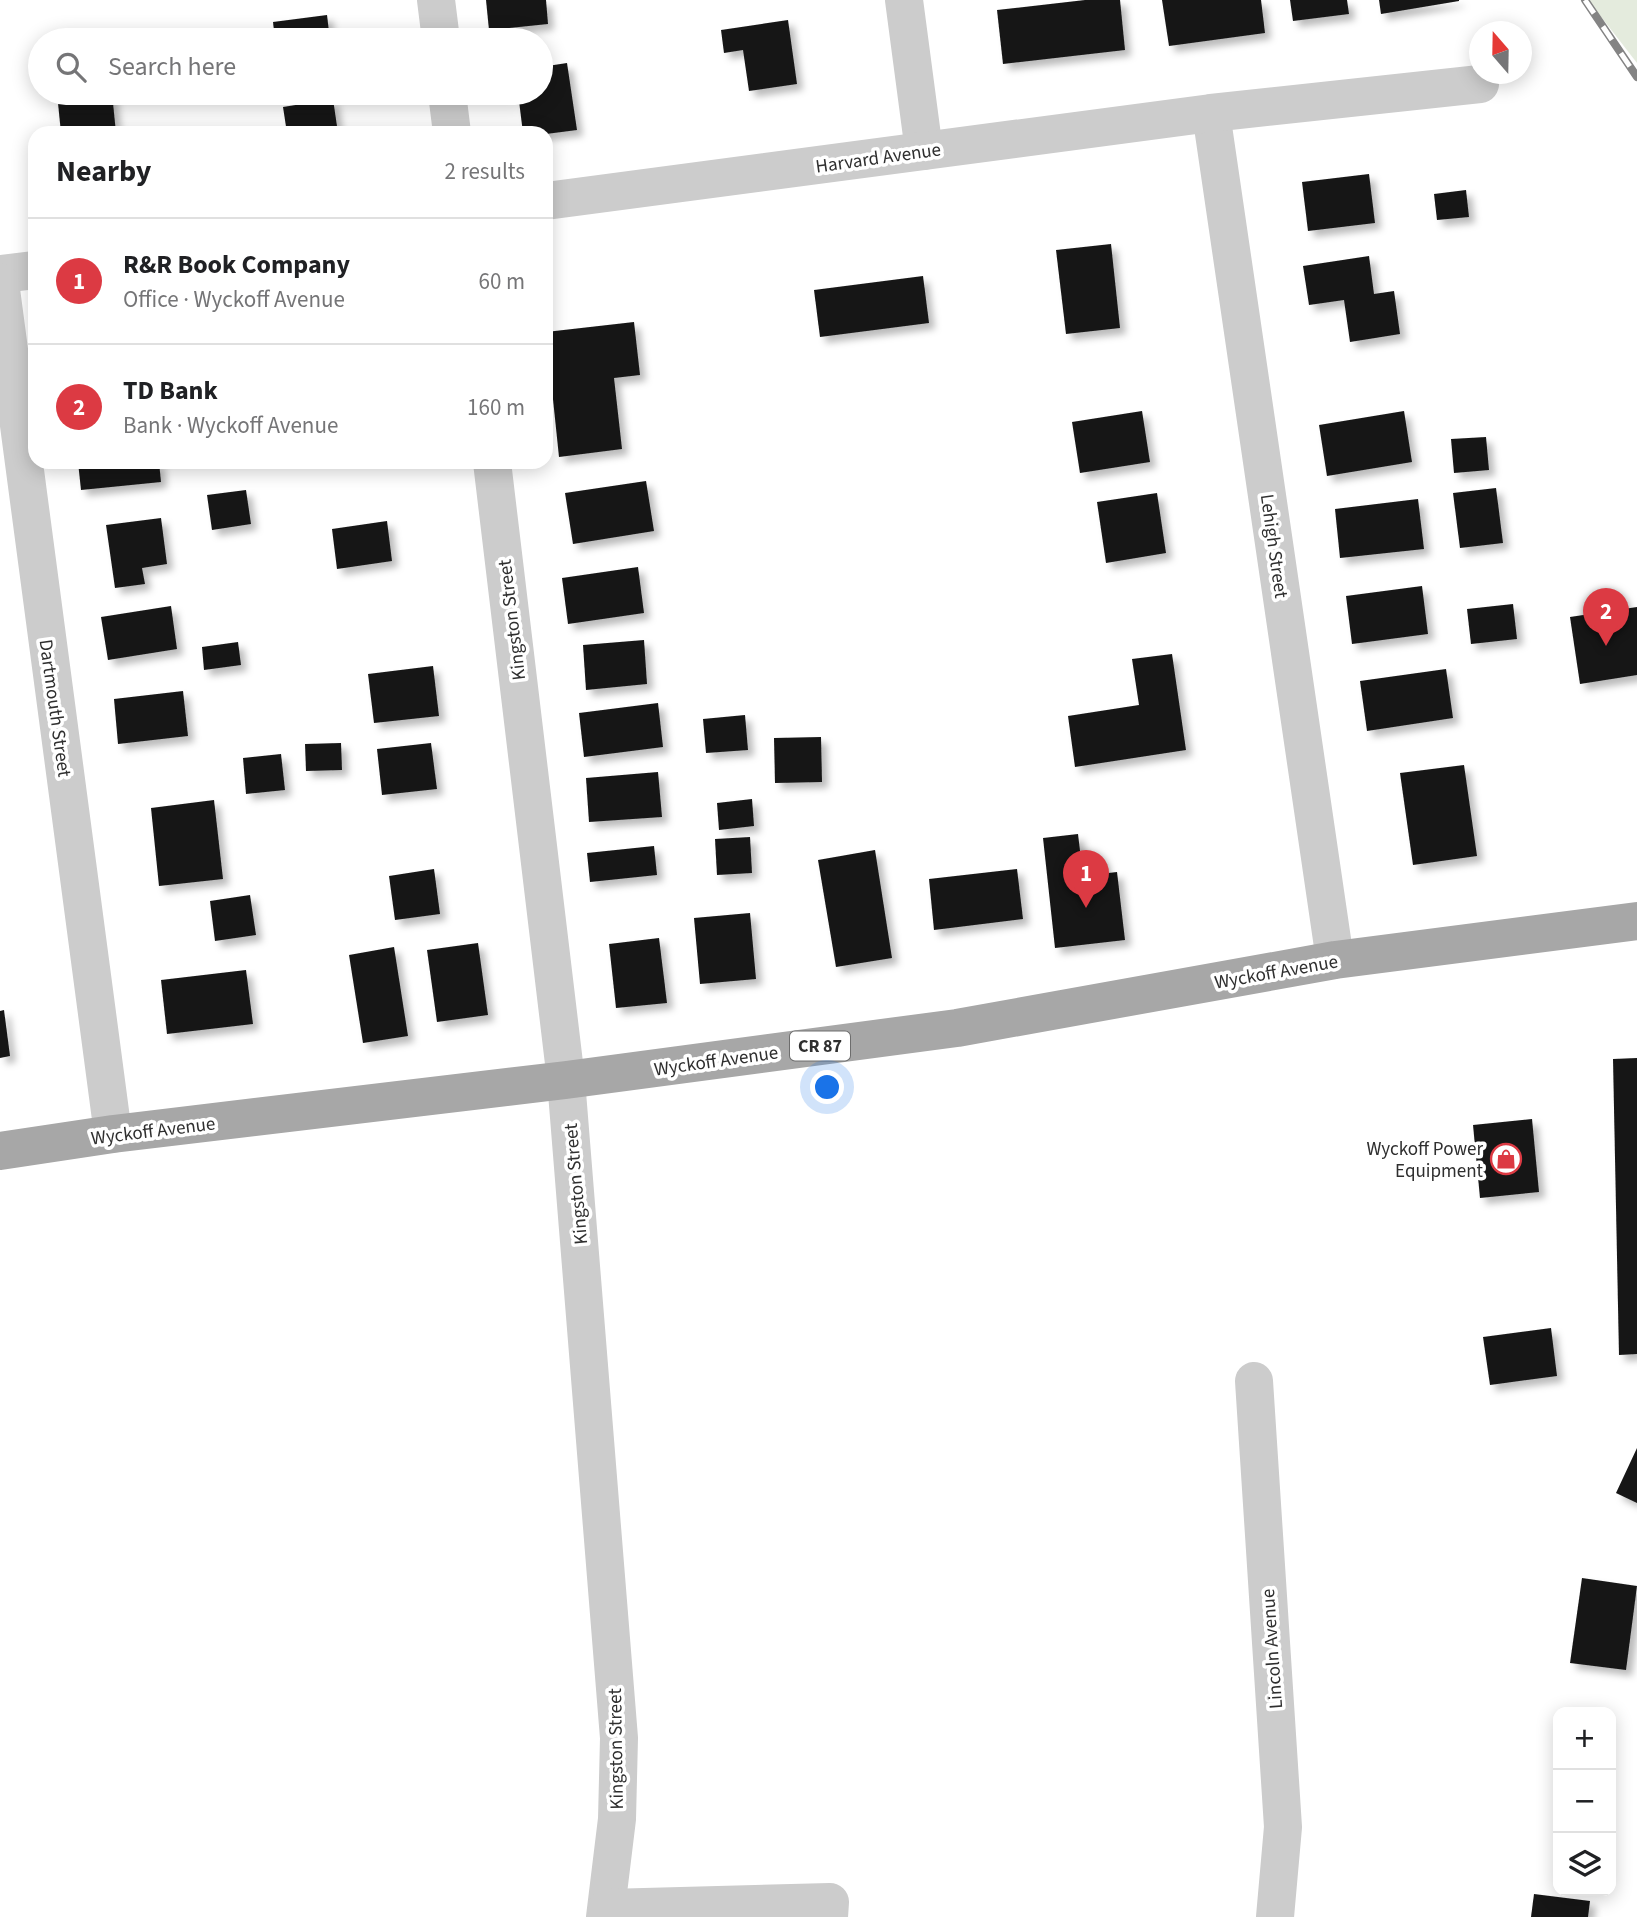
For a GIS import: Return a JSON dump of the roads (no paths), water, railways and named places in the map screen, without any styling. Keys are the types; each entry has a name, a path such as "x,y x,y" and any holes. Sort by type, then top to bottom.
{"main road":[{"name":"Wyckoff Avenue","path":"0,1151 957,1028 1335,960 1637,921"}],"street":[{"path":"436,0 439,28"},
{"path":"904,0 924,151"},
{"name":"Harvard Avenue","path":"553,200 924,151 1212,122 1480,84"},
{"path":"448,105 451,126"},
{"name":"Lehigh Street","path":"1212,122 1335,960"},
{"path":"0,274 28,271"},
{"name":"Dartmouth Street","path":"0,282 113,1135"},
{"name":"Kingston Street","path":"493,469 566,1080 618,1738 617,1819 606,1912"},
{"name":"Lincoln Avenue","path":"1254,1381 1283,1827 1275,1917"},
{"path":"606,1912 830,1902 829,1917"}],"railway":[{"path":"1585,0 1637,77"}],"place":[{"name":"TD Bank","path":"1606,646"},
{"name":"R&R Book Company","path":"1086,908"},
{"name":"Wyckoff Power Equipment","path":"1506,1159"}]}
